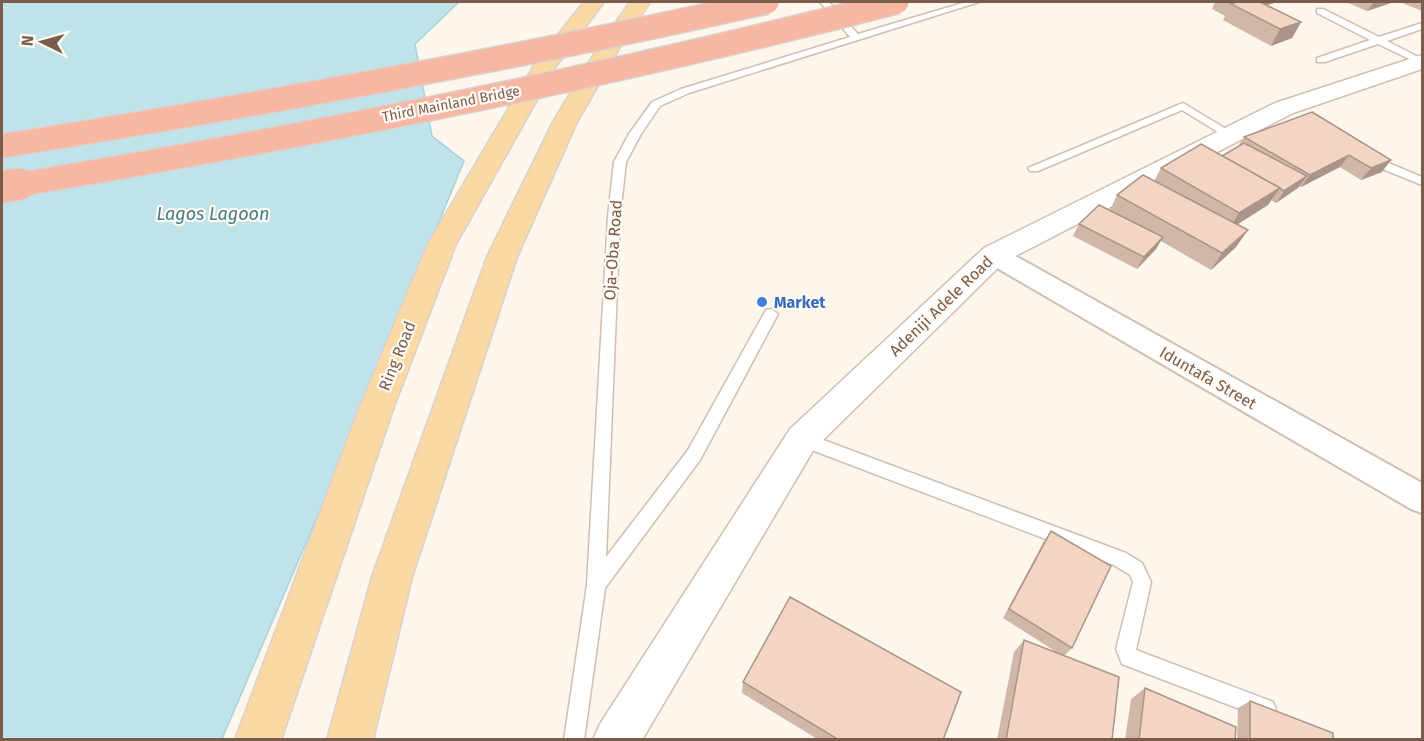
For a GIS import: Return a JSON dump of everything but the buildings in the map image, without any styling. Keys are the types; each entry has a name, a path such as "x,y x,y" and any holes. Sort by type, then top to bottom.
{"highway":[{"path":"2,146 352,87 642,30 767,2"},
{"name":"Third Mainland Bridge","path":"2,186 154,162 458,104 761,39 897,2"}],"main road":[{"name":"Ring Road","path":"258,740 376,409 442,244 546,64 594,2"},
{"path":"350,740 392,578 502,257 565,122 608,49 640,2"}],"street":[{"name":"Adeniji Adele Road","path":"616,740 802,439 994,255 1230,135 1422,62"},
{"name":"Iduntafa Street","path":"994,255 1422,499"}],"lane":[{"path":"824,2 856,38"},
{"name":"Oja-Oba Road","path":"574,740 596,585 614,216 620,162 644,118 656,104 686,91 974,2"},
{"path":"1320,11 1422,62"},
{"path":"1321,60 1422,26"},
{"path":"1034,168 1183,106 1230,135"},
{"path":"1361,154 1422,181"},
{"path":"596,585 694,455 771,314"},
{"path":"802,439 1120,559 1136,569 1142,582 1141,596 1126,649 1129,657 1281,714"}],"water":[{"name":"Lagos Lagoon","path":"2,2 459,2 415,44 432,136 464,161 336,473 222,739 2,739"}],"place":[{"name":"Market","path":"762,302"}]}
